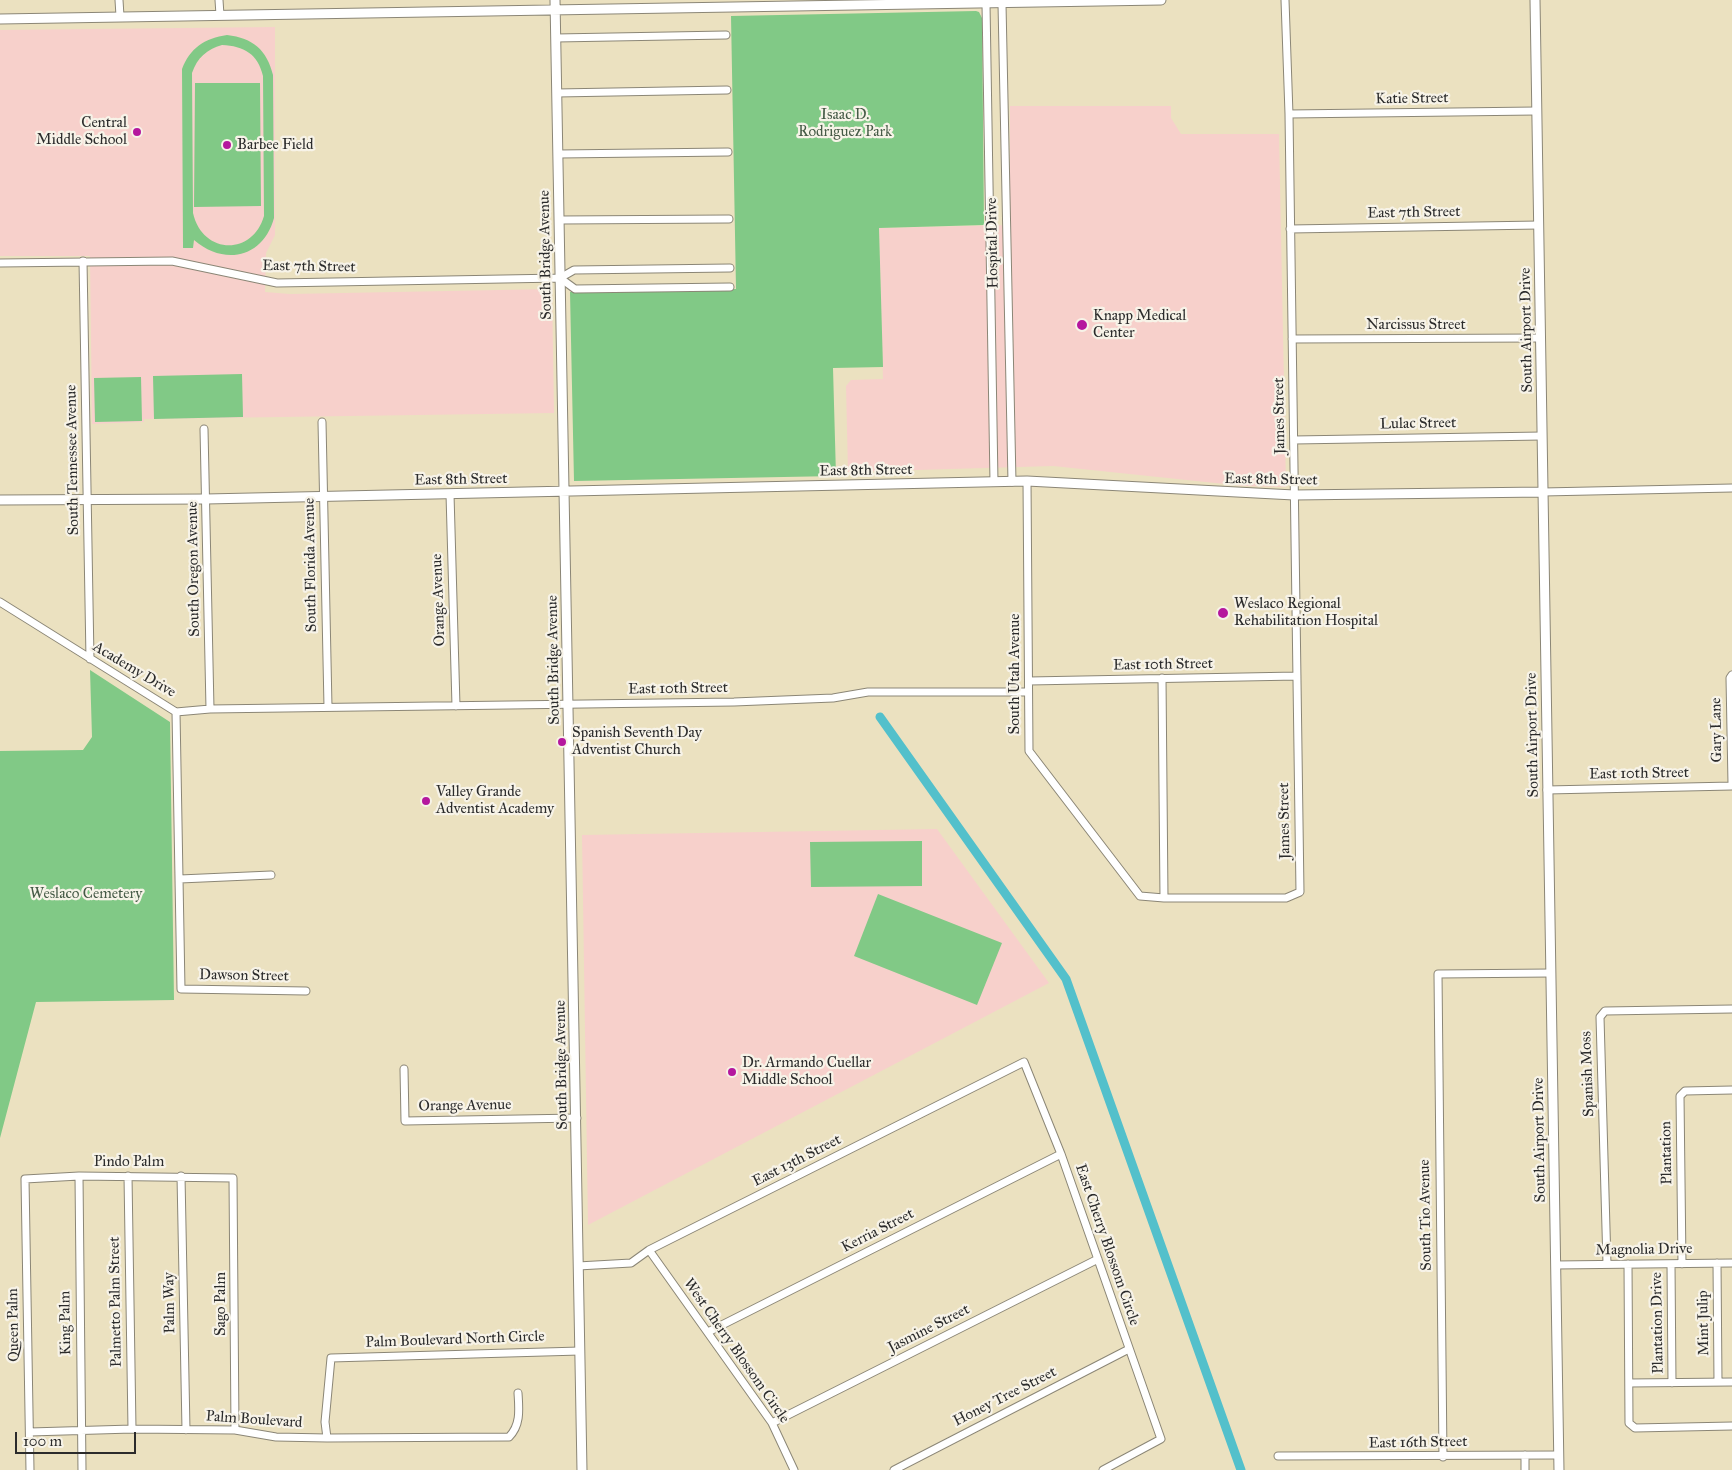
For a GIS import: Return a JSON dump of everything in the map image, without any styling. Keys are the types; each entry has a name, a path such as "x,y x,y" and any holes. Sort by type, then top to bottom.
{"street":[{"path":"119,0 120,16"},
{"path":"219,0 220,16"},
{"path":"0,19 220,16 555,5 1002,4 1039,1 1161,0"},
{"name":"James Street","path":"1164,898 1286,898 1300,892 1289,114 1285,0"},
{"name":"South Airport Drive","path":"1535,0 1559,1470"},
{"name":"Hospital Drive","path":"986,4 994,482"},
{"name":"Hospital Drive","path":"1002,4 1012,482"},
{"name":"South Bridge Avenue","path":"555,5 582,1470"},
{"path":"556,38 726,35"},
{"path":"557,93 727,90"},
{"name":"Katie Street","path":"1289,114 1536,111"},
{"path":"558,154 728,152"},
{"path":"560,220 729,219"},
{"name":"East 7th Street","path":"1290,229 1539,225"},
{"name":"South Tennessee Avenue","path":"83,261 90,659"},
{"name":"East 7th Street","path":"0,263 172,261 277,283 560,278 574,270 730,268"},
{"path":"560,278 575,290 730,287"},
{"name":"Narcissus Street","path":"1292,339 1540,338"},
{"name":"South Florida Avenue","path":"322,422 328,707"},
{"name":"South Oregon Avenue","path":"204,429 210,709"},
{"name":"Lulac Street","path":"1294,440 1542,436"},
{"name":"East 8th Street","path":"0,500 323,497 994,482 1294,495 1732,488"},
{"name":"South Utah Avenue","path":"1027,482 1029,750 1140,896 1164,898"},
{"name":"Orange Avenue","path":"450,494 456,706"},
{"name":"Academy Drive","path":"0,602 176,712 210,709 328,707"},
{"name":"East 10th Street","path":"1029,681 1297,676"},
{"name":"Gary Lane","path":"1732,676 1730,678 1732,785"},
{"path":"1162,678 1164,898"},
{"name":"East 10th Street","path":"328,707 833,698 868,692 1028,692"},
{"path":"176,712 180,878 270,875"},
{"name":"East 10th Street","path":"1548,790 1732,785"},
{"name":"Dawson Street","path":"180,878 181,989 306,990"},
{"name":"South Tio Avenue","path":"1442,1456 1438,974 1551,973"},
{"name":"Spanish Moss","path":"1607,1264 1600,1017 1605,1011 1732,1009"},
{"name":"East Cherry Blossom Circle","path":"1024,1062 1061,1154 1161,1439 1104,1470"},
{"name":"East 13th Street","path":"578,1266 631,1263 649,1250 1024,1062"},
{"name":"Orange Avenue","path":"404,1069 405,1121 577,1118"},
{"name":"Plantation","path":"1682,1264 1680,1096 1685,1091 1732,1090"},
{"name":"Kerria Street","path":"708,1332 1061,1154"},
{"name":"Pindo Palm","path":"25,1179 79,1176 233,1178"},
{"name":"King Palm","path":"79,1176 82,1470"},
{"name":"Palmetto Palm Street","path":"128,1176 132,1428"},
{"name":"Palm Way","path":"181,1176 186,1430"},
{"name":"Sago Palm","path":"233,1178 236,1430"},
{"name":"Queen Palm","path":"25,1179 30,1470"},
{"name":"West Cherry Blossom Circle","path":"649,1250 772,1423 794,1470"},
{"name":"Jasmine Street","path":"772,1423 1098,1259"},
{"name":"Mint Julip","path":"1716,1263 1718,1382"},
{"name":"Magnolia Drive","path":"1556,1265 1732,1263"},
{"path":"1628,1264 1629,1423 1636,1428 1732,1426"},
{"name":"Plantation Drive","path":"1671,1264 1672,1383"},
{"name":"Honey Tree Street","path":"894,1470 1129,1348"},
{"name":"Palm Boulevard North Circle","path":"327,1438 325,1422 331,1358 580,1351"},
{"path":"1629,1383 1732,1382"},
{"path":"327,1438 509,1437 516,1430 519,1419 518,1393"},
{"name":"Palm Boulevard","path":"30,1432 132,1428 236,1430 276,1437 327,1438"},
{"path":"1525,1455 1525,1470"},
{"name":"East 16th Street","path":"1278,1456 1559,1455"}],"shaded area":[{"name":"Central Middle School","path":"275,27 275,235 266,253 265,292 290,294 552,289 554,413 144,419 144,422 92,424 90,256 0,256 0,30"},
{"name":"Knapp Medical Center","path":"1010,106 1171,106 1171,118 1181,134 1279,134 1286,487 1244,486 1053,466 848,472 846,386 851,380 883,379 879,228 1010,225"},
{"name":"Dr. Armando Cuellar Middle School","path":"937,829 1049,983 588,1225 582,835"}],"green space":[{"name":"Isaac D. Rodriguez Park","path":"979,12 982,18 984,225 879,228 883,367 833,368 836,476 574,481 570,292 736,289 731,16"},
{"path":"227,35 244,39 258,47 267,59 273,75 274,218 269,231 261,242 241,254 230,255 206,248 194,240 193,248 183,248 182,69 189,55 199,45 219,36","holes":["222,45 243,49 254,57 261,68 263,76 264,216 258,229 249,239 239,244 227,245 216,243 206,237 198,227 193,213 192,73 197,63 207,52"]},
{"name":"Barbee Field","path":"195,83 260,83 261,206 194,207"},
{"path":"242,374 243,417 154,419 153,376"},
{"path":"141,377 142,421 95,422 94,378"},
{"name":"Weslaco Cemetery","path":"90,670 170,722 174,1000 36,1002 0,1138 0,751 83,750 92,737"},
{"path":"922,841 922,886 811,887 810,842"},
{"path":"878,894 1002,943 977,1005 854,956"}],"waterway":[{"path":"880,717 1066,979 1241,1470"}],"place":[{"name":"Central Middle School","path":"137,132"},
{"name":"Barbee Field","path":"227,145"},
{"name":"Knapp Medical Center","path":"1082,325"},
{"name":"Weslaco Regional Rehabilitation Hospital","path":"1223,613"},
{"name":"Spanish Seventh Day Adventist Church","path":"562,742"},
{"name":"Valley Grande Adventist Academy","path":"426,801"},
{"name":"Dr. Armando Cuellar Middle School","path":"732,1072"}]}
